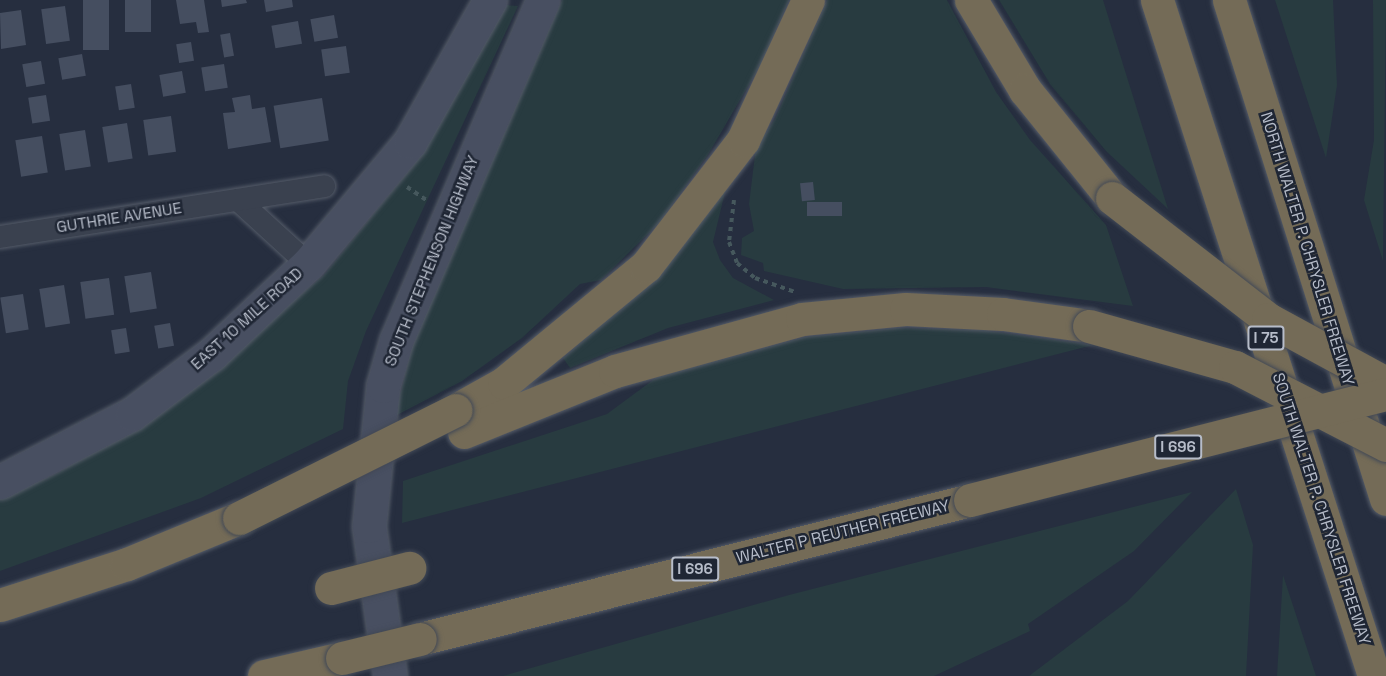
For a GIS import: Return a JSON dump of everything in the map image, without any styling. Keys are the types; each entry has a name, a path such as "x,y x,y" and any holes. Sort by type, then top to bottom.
{"highway":[{"path":"460,421 646,266 743,140 808,0"},
{"path":"971,0 1025,90 1113,198 1268,319 1386,382"},
{"name":"SOUTH WALTER P. CHRYSLER FREEWAY","path":"1157,0 1374,676"},
{"name":"NORTH WALTER P. CHRYSLER FREEWAY","path":"1229,0 1386,499"},
{"path":"0,605 127,564 239,518 460,421 615,371 802,319 906,309 1003,314 1089,326 1235,367 1386,445"},
{"name":"WALTER P REUTHER FREEWAY","path":"264,676 420,639 1386,394"},
{"path":"331,588 409,568"}],"main road":[{"path":"308,264 410,142 490,0"},
{"name":"SOUTH STEPHENSON HIGHWAY","path":"390,676 369,526 383,386 396,341 543,0"},
{"name":"EAST 10 MILE ROAD","path":"0,482 132,414 212,354 308,264"}],"street":[{"name":"GUTHRIE AVENUE","path":"0,237 324,186"},
{"path":"238,200 308,264"}],"path":[{"path":"398,180 429,202"},
{"path":"736,186 729,242 737,263 755,278 799,293"}],"green space":[{"path":"562,0 789,0 761,64 709,153 659,223 601,280 580,284 522,338 462,381 395,416 412,346"},
{"path":"827,0 947,0 996,92 1030,140 1106,225 1133,306 986,287 843,289 764,271 763,263 741,255 742,238 754,231 749,204 756,147 775,119"},
{"path":"999,0 1103,0 1168,209 1106,151 1050,84"},
{"path":"1275,0 1333,0 1337,85 1326,158"},
{"path":"1373,0 1386,0 1383,261 1364,200 1374,140"},
{"path":"506,5 518,6 366,331 348,381 343,429 201,498 0,571 0,498 58,473 174,401 324,275 419,158"},
{"path":"726,188 713,242 720,260 733,278 774,300 668,328 570,368 563,358 653,279"},
{"path":"898,328 980,330 1093,345 402,523 403,481 607,414 657,377 805,337"},
{"path":"1236,489 1253,545 1246,676 1029,676 1128,601"},
{"path":"1192,492 1134,551 1028,624 1030,631 934,676 503,676 789,595"},
{"path":"1283,575 1316,676 1277,676"}],"building":[{"path":"83,0 109,0 109,50 83,50"},
{"path":"125,0 151,0 151,32 125,32"},
{"path":"176,0 204,0 209,32 198,33 196,22 180,24"},
{"path":"221,0 246,0 247,3 222,7"},
{"path":"264,0 292,0 293,7 266,12"},
{"path":"65,6 70,41 46,44 41,9"},
{"path":"21,10 26,45 1,49 0,13"},
{"path":"334,15 338,38 314,42 310,19"},
{"path":"298,21 302,44 275,48 271,26"},
{"path":"230,33 234,56 224,57 220,35"},
{"path":"191,42 194,61 179,63 176,44"},
{"path":"346,46 350,73 325,76 321,49"},
{"path":"82,54 86,76 62,80 58,58"},
{"path":"41,61 45,84 26,87 22,64"},
{"path":"224,64 228,88 205,91 201,68"},
{"path":"182,71 186,93 163,97 159,75"},
{"path":"131,84 135,108 119,110 115,87"},
{"path":"46,95 50,121 32,123 28,98"},
{"path":"250,95 252,109 265,107 271,142 228,149 223,113 235,112 232,98"},
{"path":"322,98 329,140 280,148 274,106"},
{"path":"171,116 176,152 148,156 143,120"},
{"path":"127,123 133,159 108,162 102,127"},
{"path":"85,130 91,167 65,171 59,134"},
{"path":"42,136 48,173 21,177 15,140"},
{"path":"813,182 815,200 802,201 800,183"},
{"path":"807,202 842,202 842,216 807,216"},
{"path":"151,272 157,309 130,313 124,276"},
{"path":"109,278 114,315 85,319 80,282"},
{"path":"64,285 70,324 45,327 39,289"},
{"path":"23,294 29,330 6,333 0,298"},
{"path":"170,323 174,346 158,348 154,326"},
{"path":"126,328 130,352 115,354 111,330"}]}
